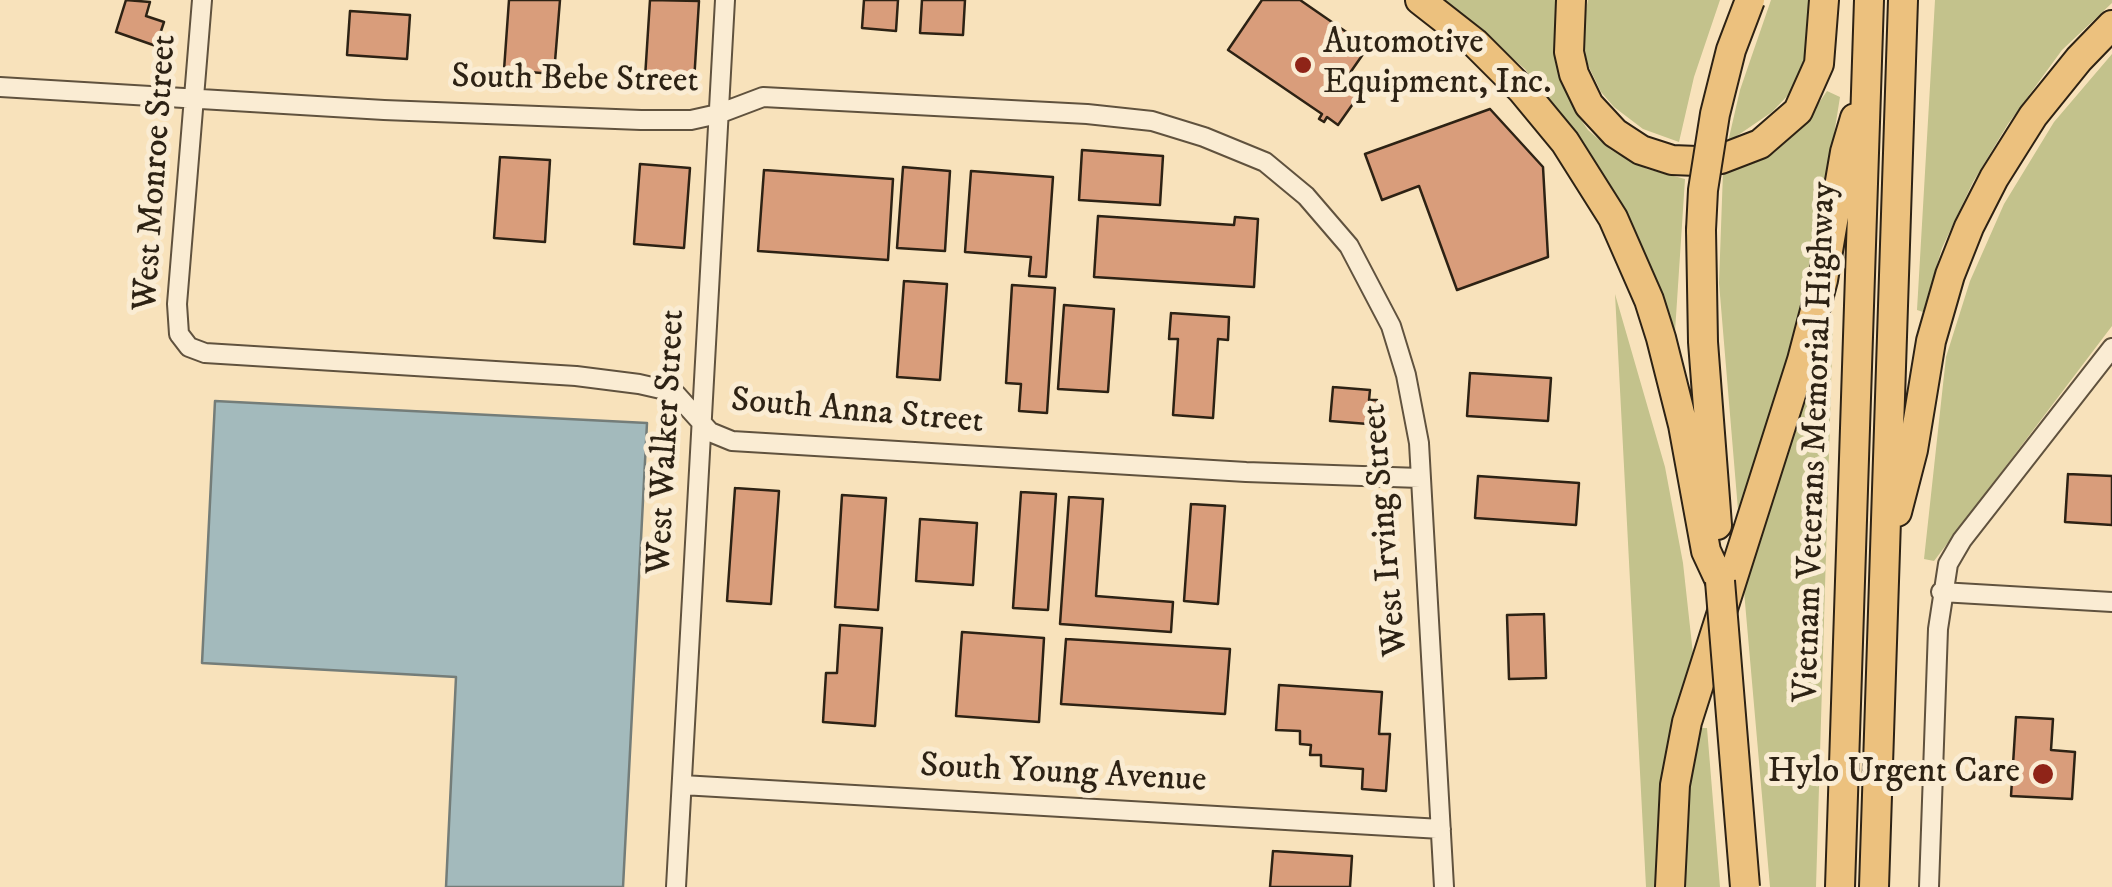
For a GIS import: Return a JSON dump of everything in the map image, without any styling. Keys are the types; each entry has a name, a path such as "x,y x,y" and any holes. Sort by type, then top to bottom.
{"highway":[{"path":"1420,0 1475,43 1534,103 1582,166 1612,218 1649,300 1661,338 1683,425 1706,551 1720,581"},
{"path":"1571,0 1569,52 1589,106 1615,134 1641,150 1672,160 1697,162 1722,159 1760,144 1798,110 1819,64 1824,0"},
{"path":"1745,887 1703,342 1701,230 1707,157 1718,100 1750,0"},
{"name":"Vietnam Veterans Memorial Highway","path":"1840,887 1870,0"},
{"name":"Vietnam Veterans Memorial Highway","path":"1874,887 1903,0"},
{"path":"1884,566 1912,450 1931,342 1969,227 2033,116 2112,24"},
{"path":"1670,887 1675,784 1687,722 1802,360 1823,280 1845,152 1867,78"}],"street":[{"name":"West Monroe Street","path":"189,346 180,334 177,304 202,0"},
{"name":"West Walker Street","path":"676,887 725,0"},
{"name":"South Bebe Street","path":"0,87 384,110 641,120 691,120 763,97 1087,114 1152,122 1204,137 1265,162 1306,196"},
{"name":"West Irving Street","path":"1306,196 1349,246 1391,326 1406,374 1418,443 1444,887"},
{"name":"South Anna Street","path":"189,346 205,353 576,376 639,384 674,392 710,432 732,441 1227,471 1420,478"},
{"path":"1930,887 1942,592 1948,564 1962,540 2112,348"},
{"path":"1942,592 2112,602"},
{"name":"South Young Avenue","path":"682,785 1441,830"}],"shaded area":[{"path":"1445,0 1559,0 1556,60 1575,111 1588,130 1611,150 1647,169 1685,179 1674,347 1574,134 1525,69"},
{"path":"1588,0 1720,0 1694,77 1679,142 1643,129 1601,92 1587,63 1582,29"},
{"path":"1771,0 1809,0 1805,64 1792,91 1772,112 1728,142 1740,90"},
{"path":"1935,0 2112,3 2062,50 2008,124 1973,182 1942,248 1923,312 1917,310"},
{"path":"2112,54 2112,326 1934,561 1924,559 1946,357 1970,281 2004,204 2054,122"},
{"path":"1827,91 1840,97 1796,342 1738,510 1719,283 1723,172 1774,153 1802,128"},
{"path":"1615,294 1665,467 1683,563 1693,654 1668,742 1660,819 1660,887 1646,887"},
{"path":"1826,320 1833,320 1816,887 1770,887 1744,591"},
{"path":"1696,728 1707,728 1720,887 1682,887 1687,777"}],"water":[{"path":"215,401 647,423 623,887 446,887 456,677 202,663"}],"building":[{"path":"126,0 150,2 146,16 164,22 156,46 116,32"},
{"path":"509,0 560,0 554,74 504,70"},
{"path":"650,0 699,1 694,82 645,78"},
{"path":"864,0 898,0 896,31 862,28"},
{"path":"922,0 965,0 963,35 920,33"},
{"name":"Automotive Equipment, Inc.","path":"1262,0 1300,0 1368,47 1345,80 1362,91 1338,125 1327,117 1324,122 1319,119 1322,114 1228,50"},
{"path":"350,11 410,15 407,59 347,55"},
{"path":"1490,109 1543,167 1548,257 1457,290 1419,186 1382,200 1365,154"},
{"path":"1082,150 1163,156 1160,205 1079,200"},
{"path":"500,157 550,160 545,242 494,238"},
{"path":"640,164 690,168 684,248 634,244"},
{"path":"903,167 950,171 945,251 897,248"},
{"path":"764,170 893,179 888,260 758,251"},
{"path":"971,171 1053,177 1046,277 1029,276 1031,257 965,252"},
{"path":"1098,216 1234,225 1235,217 1258,219 1254,287 1094,277"},
{"path":"904,281 947,284 940,380 897,377"},
{"path":"1012,285 1055,288 1047,413 1019,411 1021,384 1006,383"},
{"path":"1064,305 1114,309 1108,392 1058,389"},
{"path":"1171,313 1229,317 1228,340 1218,339 1213,418 1173,415 1178,339 1169,339"},
{"path":"1470,373 1551,378 1548,421 1467,416"},
{"path":"1333,387 1370,390 1369,400 1377,400 1376,413 1368,413 1368,424 1330,421"},
{"path":"2068,474 2112,476 2112,525 2065,522"},
{"path":"1478,476 1579,483 1576,525 1475,518"},
{"path":"735,488 779,491 771,604 727,601"},
{"path":"1021,492 1056,494 1048,610 1013,608"},
{"path":"842,495 886,498 878,610 835,607"},
{"path":"1069,497 1103,499 1096,596 1173,602 1171,632 1060,624"},
{"path":"1191,504 1225,506 1218,604 1184,601"},
{"path":"920,519 977,523 973,585 916,581"},
{"path":"1544,614 1546,678 1509,679 1507,615"},
{"path":"840,625 882,628 875,726 823,722 826,673 837,673"},
{"path":"962,632 1044,638 1039,722 956,716"},
{"path":"1066,639 1230,649 1225,714 1061,704"},
{"path":"1279,685 1382,692 1379,734 1390,734 1386,791 1362,789 1363,769 1321,766 1321,755 1310,755 1311,745 1300,744 1300,731 1276,730"},
{"name":"Hylo Urgent Care","path":"2016,717 2053,719 2051,750 2075,752 2072,799 2011,796"},
{"path":"1273,851 1352,856 1350,887 1270,887"}],"place":[{"name":"Automotive Equipment, Inc.","path":"1303,65"},
{"name":"Hylo Urgent Care","path":"2043,774"}]}
